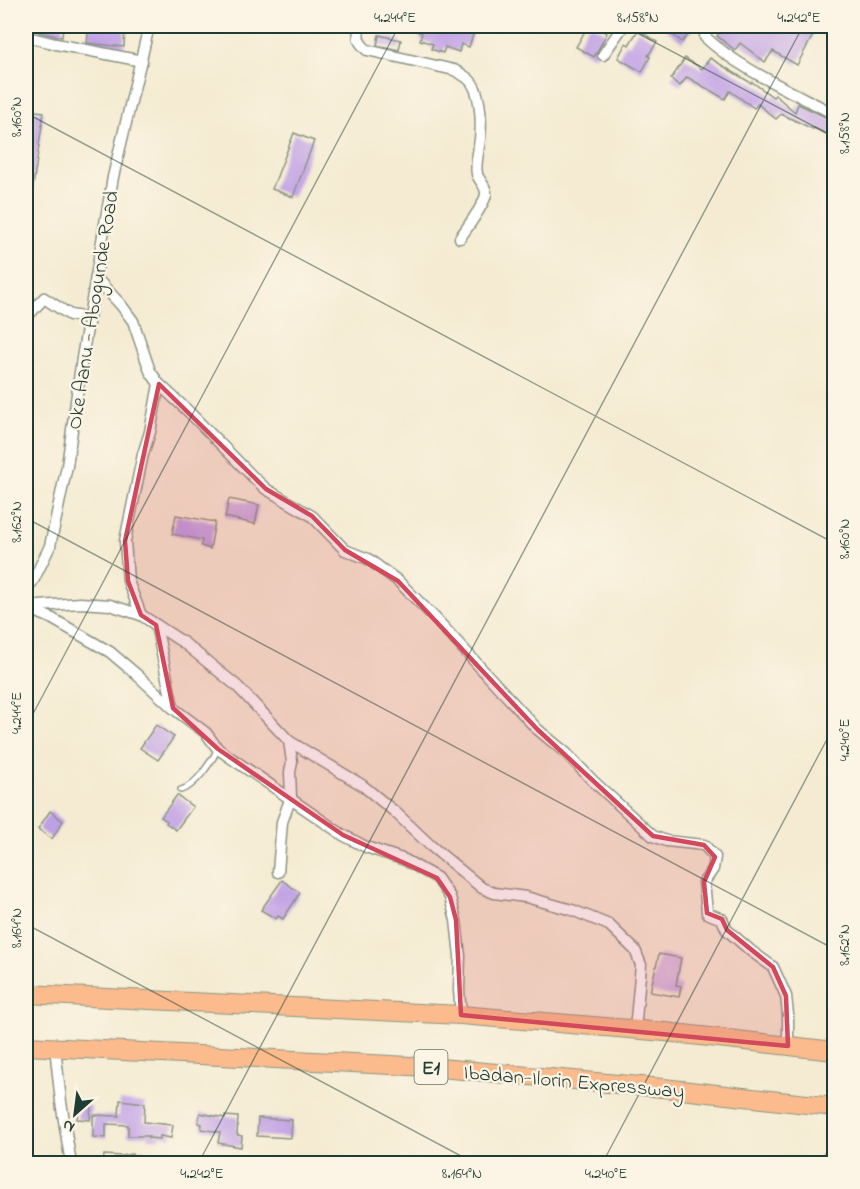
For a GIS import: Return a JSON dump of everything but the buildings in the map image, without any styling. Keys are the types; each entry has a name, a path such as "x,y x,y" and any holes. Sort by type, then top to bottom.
{"highway":[{"path":"26,994 461,1015 834,1051"},
{"name":"Ibadan-Ilorin Expressway","path":"26,1046 429,1067 663,1088 834,1107"}],"street":[{"name":"Oke Aanu - Abogunde Road","path":"26,591 50,546 68,466 89,318 113,177 149,26"},
{"path":"359,26 359,44 367,50 454,70 472,83 477,95 481,121 476,157 477,174 486,194 460,238"},
{"path":"603,55 623,26"},
{"path":"709,26 705,37 711,42 744,65 834,114"},
{"path":"26,34 48,42 142,61"},
{"path":"96,278 133,321 150,371 159,384 266,489 312,516 345,550 368,559 398,581 537,729 566,753 653,836 666,842 704,845 715,857 713,869 704,882 707,913 722,919 727,930 773,967 786,996 788,1046"},
{"path":"26,318 44,298 70,315 89,318"},
{"path":"141,615 128,581 125,541 159,384"},
{"path":"26,607 80,603 110,605 141,615 184,643 237,686 289,741 362,785 395,812 430,846 482,888 572,910 609,925 635,950 641,965 635,1030"},
{"path":"26,607 51,618 110,652 173,708 206,733 218,748 344,835 366,847 405,860 437,879 450,897 456,920 460,956 461,1015"},
{"path":"156,625 173,708"},
{"path":"278,872 282,822 291,799 292,762 289,741"},
{"path":"55,1047 71,1164"},
{"path":"823,1164 834,1149"}],"lane":[{"path":"181,790 198,777 218,748"}],"highlighted area":[{"path":"159,384 266,489 312,516 345,550 398,581 537,729 653,836 704,845 715,857 704,882 707,913 722,919 727,930 773,967 786,996 788,1046 461,1015 456,920 450,897 437,878 343,835 218,749 173,708 156,625 141,615 128,581 125,541"}]}
